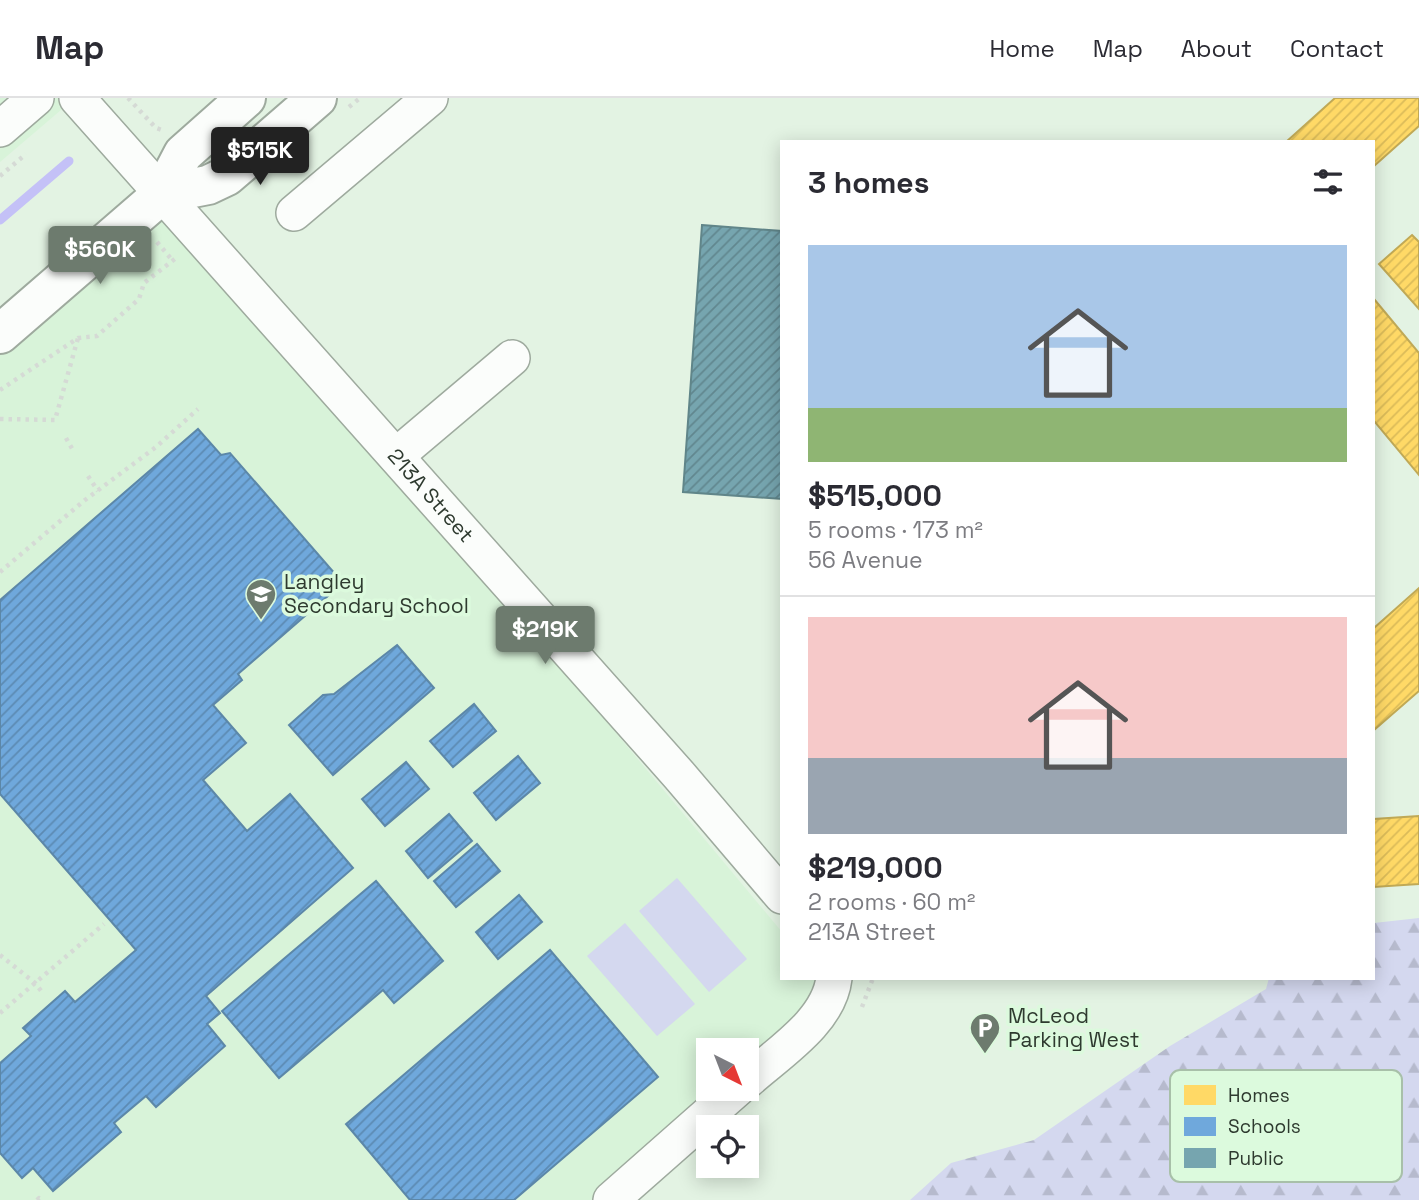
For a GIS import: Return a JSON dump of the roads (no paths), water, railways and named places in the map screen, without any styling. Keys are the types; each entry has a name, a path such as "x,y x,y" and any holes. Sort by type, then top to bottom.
{"main road":[{"path":"0,334 162,194 183,154 246,98"},
{"path":"162,194 208,185 227,176 317,98"}],"street":[{"path":"0,129 36,98"},
{"name":"213A Street","path":"77,98 679,775 780,894"},
{"path":"294,213 430,98"},
{"path":"396,456 512,358"},
{"path":"760,1070 811,1025 824,1010 833,985"},
{"path":"611,1200 723,1101"}],"waterway":[{"path":"0,220 69,161"}],"place":[{"name":"Langley Secondary School","path":"261,621"},
{"name":"McLeod Parking West","path":"985,1055"}]}
